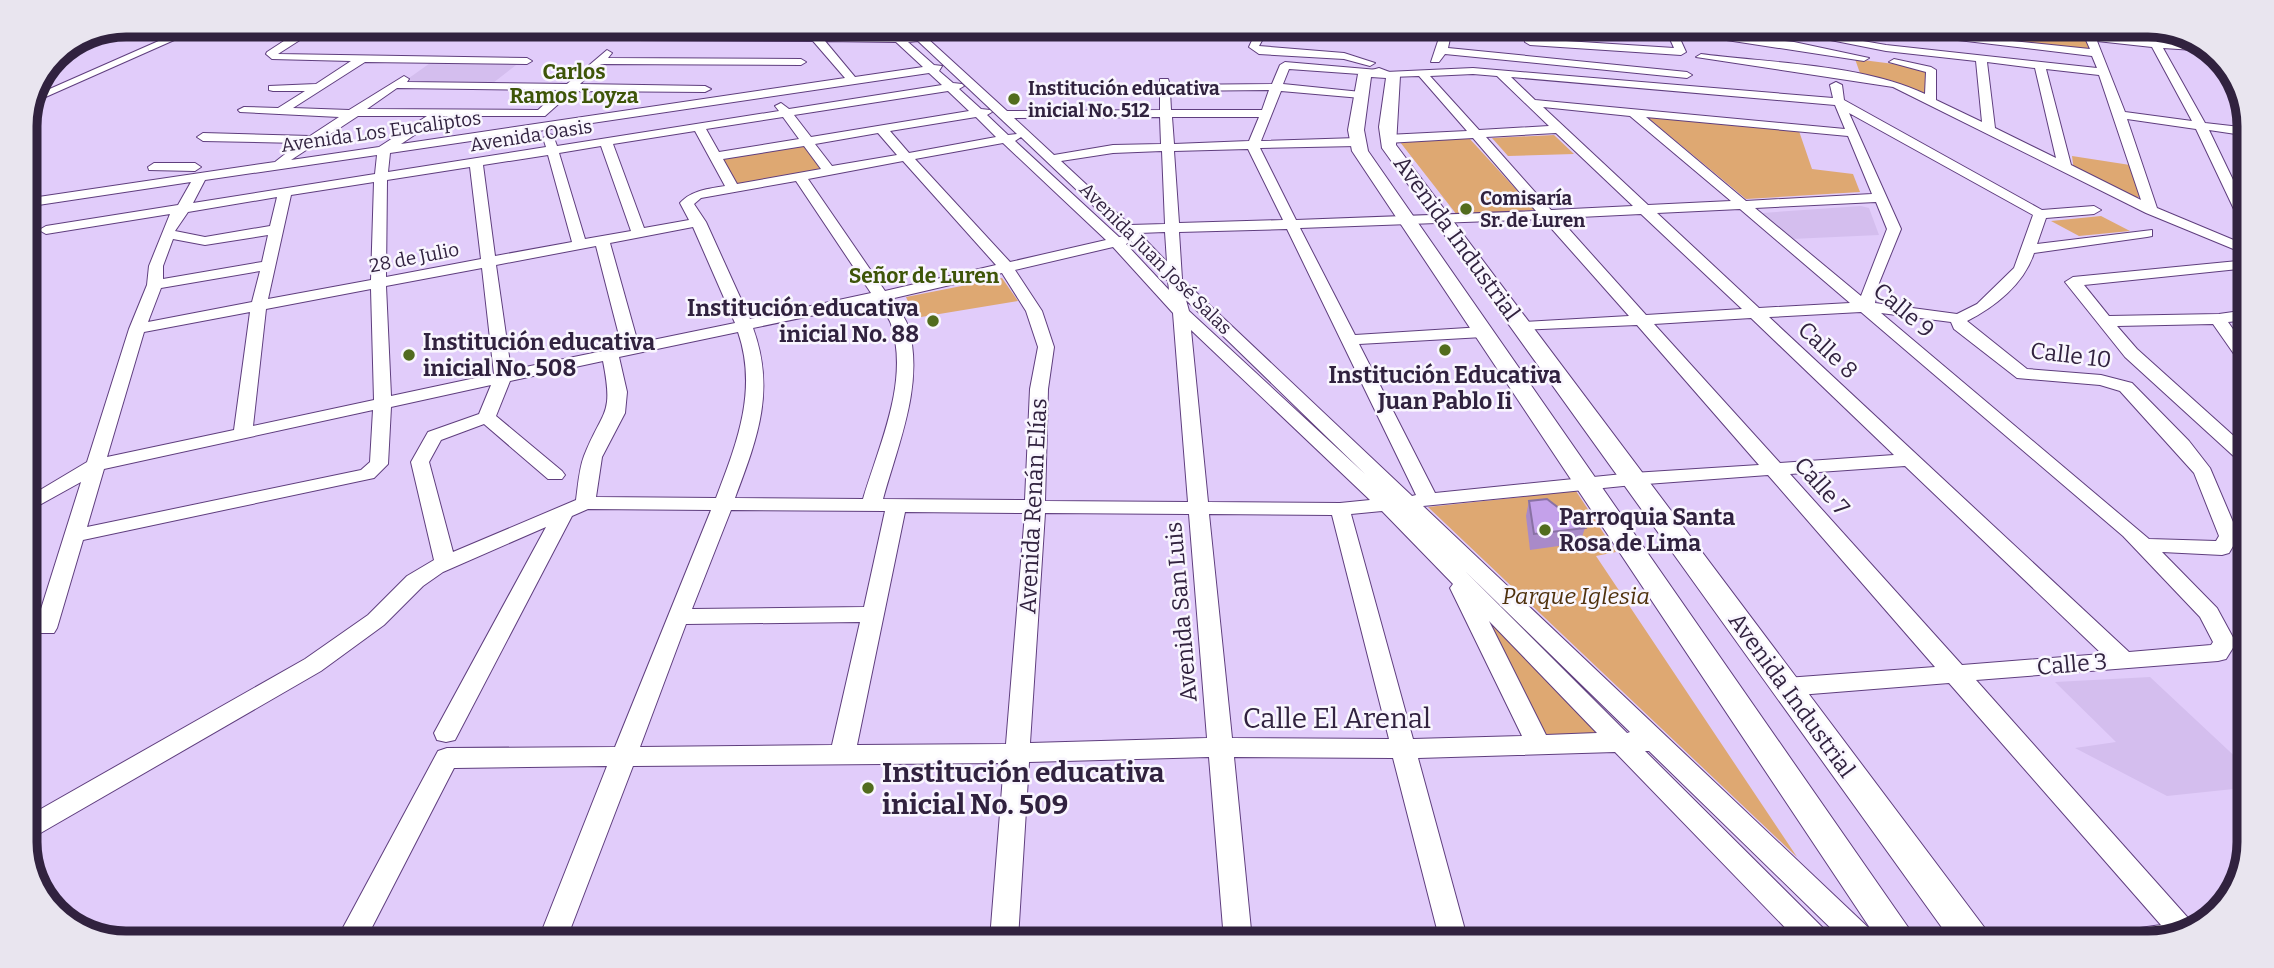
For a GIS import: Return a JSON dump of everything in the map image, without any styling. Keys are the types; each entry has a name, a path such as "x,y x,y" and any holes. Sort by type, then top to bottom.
{"street":[{"path":"43,96 176,37"},
{"path":"298,37 271,54 276,57 527,61"},
{"path":"274,166 396,85 462,37"},
{"path":"516,69 559,37"},
{"path":"543,120 569,87 624,37 852,37"},
{"path":"694,61 717,37"},
{"name":"Avenida Juan José Salas","path":"905,37 931,69 1006,139 1126,236 1175,280 1408,501"},
{"name":"Avenida Juan José Salas","path":"908,37 951,66 1051,159 1126,236 1181,312 1274,401 1408,501"},
{"path":"1259,37 1254,47 1259,51 1357,58 1381,72"},
{"path":"1320,54 1326,37"},
{"path":"1426,70 1442,51 1445,37"},
{"path":"1529,37 1530,42 1604,43 1681,52 1674,37"},
{"path":"1723,37 1725,60"},
{"path":"1742,37 1919,65 1931,70 1930,101"},
{"path":"1823,37 1861,44 2102,72"},
{"path":"1943,37 2094,53"},
{"path":"2151,210 2120,115 2090,37 2189,47"},
{"path":"2153,37 2201,126 2237,201"},
{"path":"818,39 789,80 785,113 830,172"},
{"path":"818,39 853,81"},
{"path":"1774,42 1777,66"},
{"path":"1442,51 1687,75"},
{"path":"1826,52 1839,102 1894,229 1871,283 1866,307"},
{"path":"1700,57 1777,66 1833,79 1884,80 2151,210 2237,246"},
{"path":"279,112 362,59"},
{"path":"1981,59 1989,131"},
{"path":"599,61 694,61 716,75"},
{"path":"1540,747 1453,572 1408,501 1351,340 1290,225 1253,147 1285,65 1381,72 1473,71 1839,102 2040,214 2095,209"},
{"path":"2040,65 2065,169"},
{"name":"Avenida Los Eucaliptos","path":"37,201 384,149 543,120 691,106 789,80 853,81 951,66"},
{"path":"1628,69 1628,83"},
{"name":"Calle 7","path":"1426,70 1476,134 2179,925"},
{"path":"1051,159 1113,149 1357,142 1356,130 1364,77 1381,72"},
{"name":"Avenida Industrial","path":"1381,72 1393,76 1388,145 1965,931"},
{"name":"Calle 8","path":"1501,74 2123,660"},
{"path":"396,85 569,87 716,75 789,80"},
{"path":"691,106 716,75"},
{"path":"494,86 505,78"},
{"name":"Avenida Oasis","path":"46,230 970,84"},
{"name":"Avenida San Luis","path":"1237,931 1181,312 1175,280 1165,84 1276,87"},
{"path":"1276,87 1361,94"},
{"path":"273,88 316,88"},
{"path":"1533,103 1852,133"},
{"path":"243,110 440,113 543,120"},
{"name":"Calle 9","path":"1633,112 2144,545"},
{"path":"73,536 367,474 376,469 379,464 385,404 378,284 379,178 384,149 440,113"},
{"path":"714,157 978,113 1266,113"},
{"path":"2120,115 2237,130"},
{"path":"543,120 580,245"},
{"path":"699,127 733,189"},
{"name":"Avenida Renán Elías","path":"882,130 1006,267 1038,319 1045,347 1005,931"},
{"path":"1387,139 1560,130"},
{"path":"556,931 723,505 757,391 755,364 743,326 699,222 687,202 691,198 733,189 1025,135"},
{"path":"204,136 314,140"},
{"path":"606,142 639,234"},
{"name":"Avenida Industrial","path":"1357,142 1360,151 1407,221 1893,931"},
{"path":"445,563 420,462 434,436 487,417 503,376 476,163"},
{"path":"154,167 254,169"},
{"path":"46,628 137,330 155,285 156,266 172,221 182,210 201,176"},
{"path":"801,177 899,323 906,376 871,506"},
{"path":"243,433 259,306 274,230 285,194"},
{"path":"37,500 95,465 881,296 1172,226 1407,221 1643,207 1882,198"},
{"path":"1522,327 1866,307 1942,314 1958,319 1983,307 2021,270 2040,214"},
{"name":"28 de Julio","path":"137,330 699,222"},
{"path":"167,234 205,241 274,230"},
{"path":"2030,249 2147,233"},
{"path":"602,241 631,349"},
{"path":"155,285 268,265"},
{"path":"2237,265 2073,282 2131,353 2237,449"},
{"path":"2105,321 2237,316"},
{"name":"Calle 10","path":"1958,319 1959,326 2023,374 2101,380 2126,387 2182,445 2203,472 2229,536 2221,548 2144,545"},
{"path":"2219,319 2224,332 2237,348"},
{"path":"1351,340 1483,332"},
{"path":"355,931 447,746 574,508 593,457 615,413 618,392 610,354"},
{"path":"1274,401 1294,394"},
{"path":"487,417 555,475"},
{"path":"37,824 313,665 376,620 415,581 445,563 574,508 723,505 1340,509 1633,478 1775,471 1910,460"},
{"path":"1408,501 1853,931"},
{"path":"844,752 896,506"},
{"path":"1340,509 1451,931"},
{"name":"Calle 3","path":"1786,687 2218,653 2225,643 2209,613 2144,545"},
{"path":"1453,572 1807,931"},
{"path":"678,617 873,614"},
{"name":"Calle El Arenal","path":"447,746 624,757 844,752 1017,753 1219,747 1540,747 1657,741"}],"shaded area":[{"path":"433,61 520,62 493,83 402,83"},
{"path":"1861,206 1869,208 1879,235 1791,239 1762,213"},
{"path":"2150,677 2237,758 2237,789 2167,796 2075,748 2116,742 2055,682"}],"green space":[{"path":"1960,37 2079,37 2087,40 2090,50"},
{"path":"1855,59 1925,68 1926,94 1890,80 1861,76"},
{"path":"1647,117 1799,131 1812,169 1853,174 1860,192 1746,199"},
{"path":"1554,135 1574,154 1508,156 1492,138"},
{"path":"1469,138 1535,210 1457,215 1400,142"},
{"path":"807,144 824,170 736,185 722,158"},
{"path":"2072,156 2130,165 2143,196 2134,198 2074,171"},
{"path":"2101,216 2130,231 2079,236 2051,221"},
{"path":"1002,278 1018,301 915,318 906,297"},
{"name":"Parque Iglesia","path":"1576,491 1616,552 1596,556 1797,857 1428,507"},
{"path":"1470,595 1609,738 1550,743"}],"building":[{"path":"1547,499 1585,528 1534,534 1529,501"}],"place":[{"name":"Institución educativa inicial No. 512","path":"1014,99"},
{"name":"Comisaría Sr. de Luren","path":"1466,209"},
{"name":"Institución educativa inicial No. 88","path":"933,321"},
{"name":"Institución Educativa Juan Pablo Ii","path":"1445,350"},
{"name":"Institución educativa inicial No. 508","path":"409,355"},
{"name":"Parroquia Santa Rosa de Lima","path":"1545,530"},
{"name":"Institución educativa inicial No. 509","path":"868,788"}],"district":[{"name":"Carlos Ramos Loyza","path":"574,84"},
{"name":"Señor de Luren","path":"924,276"}]}
